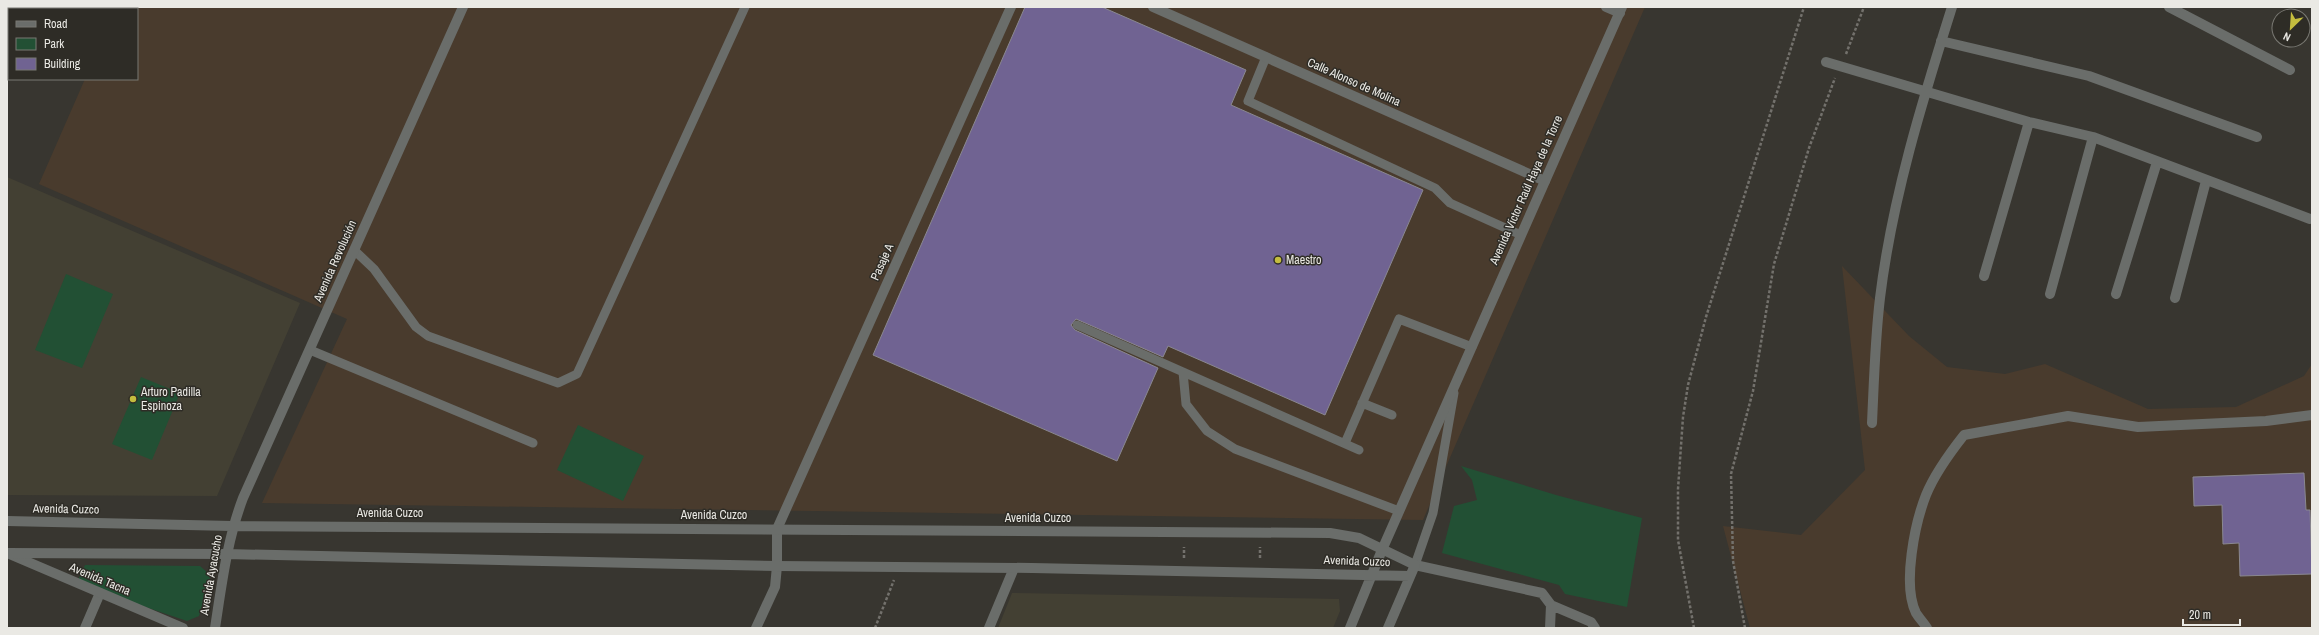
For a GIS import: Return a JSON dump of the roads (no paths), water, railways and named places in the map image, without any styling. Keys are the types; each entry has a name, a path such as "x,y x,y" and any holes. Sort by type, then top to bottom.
{"street":[{"name":"Avenida Revolución","path":"232,526 243,498 463,7"},
{"name":"Pasaje A","path":"777,529 1011,7"},
{"name":"Calle Alonso de Molina","path":"1153,7 1545,181"},
{"path":"1606,7 1621,10"},
{"path":"1872,423 1880,298 1898,196 1925,91 1952,7"},
{"path":"2169,7 2290,70"},
{"name":"Avenida Víctor Raúl Haya de la Torre","path":"1350,628 1382,550 1520,235 1621,10"},
{"path":"1941,40 2089,76 2257,137"},
{"path":"1826,62 2029,122 2093,137 2206,181 2310,219"},
{"path":"1984,276 2029,122"},
{"path":"2050,294 2093,137"},
{"path":"2116,294 2157,162"},
{"path":"2175,298 2206,181"},
{"path":"1927,628 1916,612 1914,605 1911,590 1910,558 1926,496 1944,461 1964,436 2068,416 2138,427 2266,421 2312,415"},
{"name":"Avenida Cuzco","path":"7,521 232,526 1184,532 1349,535 1414,565 1542,593 1551,605"},
{"name":"Avenida Ayacucho","path":"215,628 226,554 232,526"},
{"path":"756,628 774,587 777,566 777,529"},
{"name":"Avenida Cuzco","path":"7,553 226,554 777,566 1014,568 1373,574 1410,576"},
{"name":"Avenida Tacna","path":"7,553 183,628"},
{"name":"Avenida Víctor Raúl Haya de la Torre","path":"1388,628 1414,565"},
{"path":"989,628 1014,568"},
{"path":"85,628 100,593"},
{"path":"1550,628 1551,605 1591,622 1595,628"}],"lane":[{"path":"354,250 374,269 412,323 428,336 558,383 568,380 577,374 745,7"},
{"path":"1266,57 1248,101 1435,188 1450,203 1520,235"},
{"path":"1345,443 1399,319 1472,347"},
{"path":"1077,325 1359,450"},
{"path":"310,350 533,443"},
{"path":"1183,372 1186,404 1207,431 1235,449 1399,511"},
{"name":"Avenida Víctor Raúl Haya de la Torre","path":"1414,565 1433,513 1455,385"},
{"path":"1362,402 1392,415"}],"place":[{"name":"Maestro","path":"1278,260"},
{"name":"Arturo Padilla Espinoza","path":"133,399"}]}
